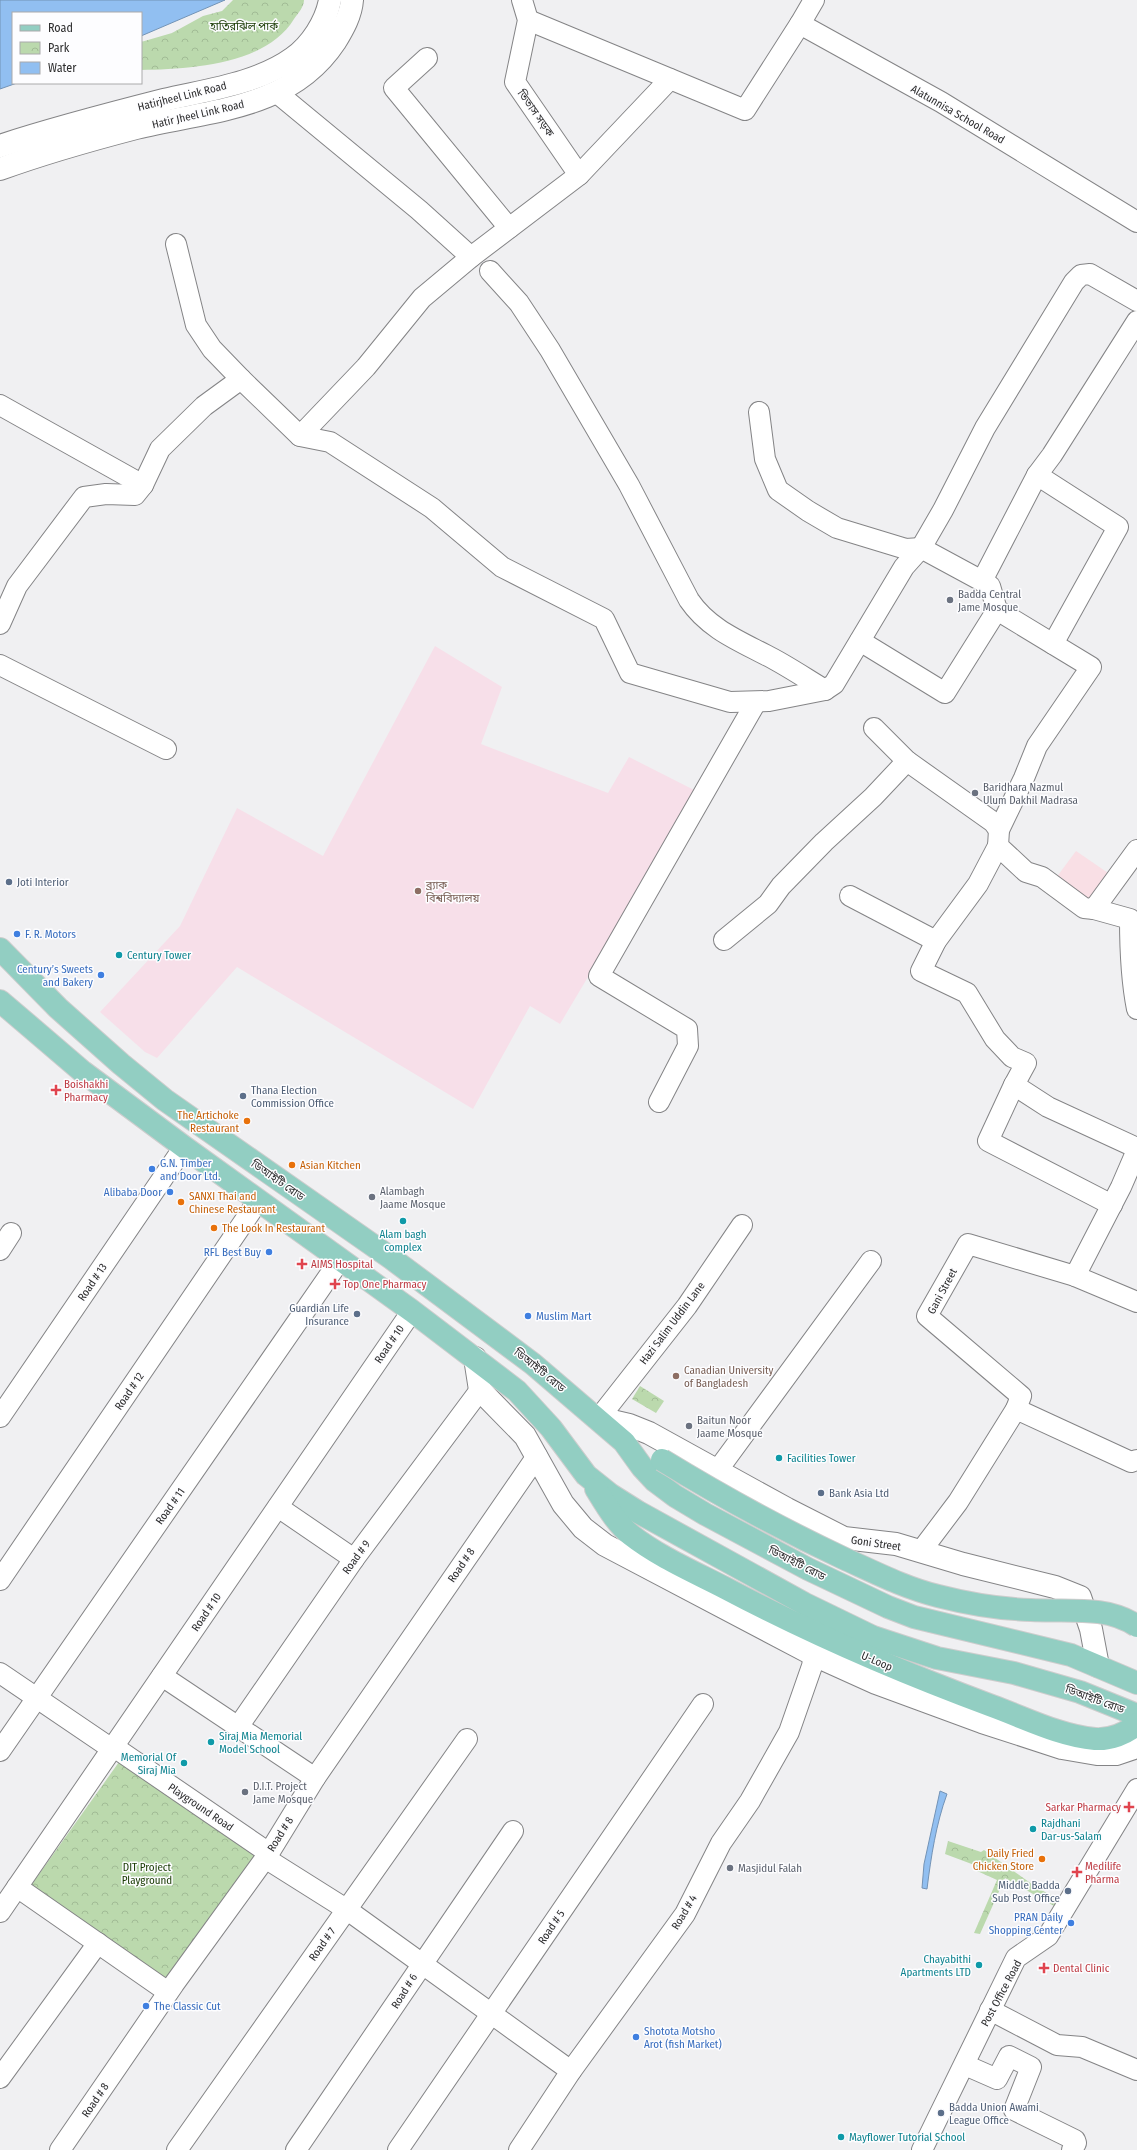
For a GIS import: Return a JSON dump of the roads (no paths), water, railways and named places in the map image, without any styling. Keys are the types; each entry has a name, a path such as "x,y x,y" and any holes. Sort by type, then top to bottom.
{"main road":[{"name":"ডিআইটি রোড","path":"0,949 64,1013 125,1067 166,1100 462,1310 533,1364 599,1418 624,1442 642,1467 655,1481 675,1496 705,1514 864,1597 914,1617 1071,1655 1137,1683"},
{"name":"ডিআইটি রোড","path":"0,1001 83,1072 184,1148 412,1311 517,1391 534,1408 586,1475 611,1495 638,1512 849,1627 897,1646 937,1658 1014,1673 1080,1692 1137,1715"},
{"path":"624,1442 662,1460 722,1496 812,1544 907,1586 961,1602 999,1608 1103,1612 1123,1617 1137,1626"},
{"name":"U-Loop","path":"586,1475 613,1516 631,1535 679,1563 811,1632 907,1674 1044,1725 1095,1739 1123,1734 1137,1724"}],"street":[{"name":"Hatirjheel Link Road","path":"0,146 80,121 230,84 262,74 283,64 301,52 322,22 330,0"},
{"name":"Hatir Jheel Link Road","path":"0,169 104,136 229,108 276,92 305,76 321,61 340,34 352,6 352,0"},
{"name":"তিতাস সড়ক","path":"522,0 528,20 515,82 579,175"},
{"path":"528,20 745,110 814,0"},
{"name":"Alatunnisa School Road","path":"800,24 941,102 1137,222"},
{"path":"427,58 394,88 509,228"},
{"path":"300,436 366,367 422,298 471,257 579,175 670,79"},
{"path":"276,92 419,210 471,257"},
{"path":"176,244 196,325 212,349 300,436 330,442 432,508 502,567 604,619 630,674 730,702 769,701 825,690 834,684 904,567 921,548 943,510 985,428 1074,282 1081,275 1090,274 1137,301"},
{"path":"490,271 519,303 550,350 629,486 689,600 698,614 730,638 766,655 825,690"},
{"path":"982,581 1037,476 1052,455 1137,321"},
{"path":"0,624 17,586 84,497 106,494 135,495 143,485 160,448 204,406 241,379"},
{"path":"0,405 143,485"},
{"path":"759,412 765,459 778,490 808,511 837,528 906,549 921,548 982,581 990,586 997,610 1091,667 1037,746 978,884 936,941 921,971 966,992 995,1039 1012,1057 1026,1063 988,1141 1112,1205"},
{"path":"1037,476 1118,527 1053,644"},
{"path":"860,640 945,694 997,610"},
{"path":"0,665 166,749"},
{"path":"659,1102 688,1046 687,1029 599,976 756,702"},
{"path":"874,728 907,761 993,822 998,838 1026,872 1042,877 1084,908 1094,909 1130,920 1131,965 1137,1009"},
{"path":"724,940 768,904 781,886 824,842 873,797 907,761"},
{"path":"1094,909 1137,850"},
{"path":"850,896 936,941"},
{"path":"1014,1085 1048,1106 1137,1149 1112,1205 1075,1276"},
{"name":"Road # 13","path":"0,1417 184,1148"},
{"name":"Road # 12","path":"0,1580 258,1201"},
{"name":"Hazi Salim Uddin Lane","path":"599,1418 687,1306 742,1225"},
{"path":"0,1250 11,1233"},
{"name":"Gani Street","path":"1016,1408 1021,1396 927,1316 968,1244 1075,1276 1137,1302"},
{"name":"Road # 11","path":"0,1751 340,1260"},
{"path":"717,1471 871,1261"},
{"name":"Road # 10","path":"0,1912 412,1311"},
{"path":"475,1358 480,1390 526,1436 548,1479 563,1504 583,1528 605,1545 814,1655 904,1694 1055,1746 1097,1754 1116,1754 1137,1747"},
{"name":"Road # 9","path":"238,1728 354,1559 480,1390"},
{"path":"921,1551 958,1502 1016,1408 1131,1462 1137,1460"},
{"name":"Goni Street","path":"599,1418 629,1425 649,1433 717,1471 844,1538 896,1544 963,1564 1055,1587 1080,1597 1091,1629 1098,1666"},
{"name":"Road # 8","path":"60,2150 168,1992 267,1856 315,1778 537,1456"},
{"path":"278,1507 354,1559"},
{"name":"Road # 4","path":"519,2150 571,2071 685,1914 721,1843 750,1801 789,1732 812,1666 814,1655"},
{"name":"Playground Road","path":"0,1673 113,1748 267,1856 346,1909 571,2071"},
{"path":"162,1676 315,1778"},
{"name":"Road # 5","path":"398,2150 703,1704"},
{"name":"Road # 7","path":"177,2150 246,2055 346,1909 467,1739"},
{"name":"Post Office Road","path":"922,2150 1016,1958 1048,1936 1137,1789"},
{"name":"Road # 6","path":"296,2150 512,1831"},
{"path":"17,1887 168,1992"},
{"path":"0,2078 98,1943"},
{"path":"990,2010 1057,2045 1082,2047 1137,2070"},
{"path":"965,2064 997,2079 1009,2056 1029,2065 1032,2070 1014,2110 1075,2140 1076,2143 1072,2150"}],"water":[{"path":"0,0 225,0 142,36 142,12 12,12 12,84 14,84 0,89"},
{"path":"940,1791 947,1794 934,1841 927,1889 922,1888 924,1864"}],"place":[{"name":"Badda Central Jame Mosque","path":"950,600"},
{"name":"Baridhara Nazmul Ulum Dakhil Madrasa","path":"975,793"},
{"name":"Joti Interior","path":"9,882"},
{"name":"ব্র্যাক বিশ্ববিদ্যালয়","path":"418,891"},
{"name":"F. R. Motors","path":"17,934"},
{"name":"Century Tower","path":"119,955"},
{"name":"Century’s Sweets and Bakery","path":"101,975"},
{"name":"Boishakhi Pharmacy","path":"56,1090"},
{"name":"Thana Election Commission Office","path":"243,1096"},
{"name":"The Artichoke Restaurant","path":"247,1121"},
{"name":"Asian Kitchen","path":"292,1165"},
{"name":"G.N. Timber and Door Ltd.","path":"152,1169"},
{"name":"Alibaba Door","path":"170,1192"},
{"name":"Alambagh Jaame Mosque","path":"372,1197"},
{"name":"SANXI Thai and Chinese Restaurant","path":"181,1202"},
{"name":"Alam bagh complex","path":"403,1221"},
{"name":"The Look In Restaurant","path":"214,1228"},
{"name":"RFL Best Buy","path":"269,1252"},
{"name":"AIMS Hospital","path":"302,1264"},
{"name":"Top One Pharmacy","path":"335,1284"},
{"name":"Guardian Life Insurance","path":"357,1314"},
{"name":"Muslim Mart","path":"528,1316"},
{"name":"Canadian University of Bangladesh","path":"676,1376"},
{"name":"Baitun Noor Jaame Mosque","path":"689,1426"},
{"name":"Facilities Tower","path":"779,1458"},
{"name":"Bank Asia Ltd","path":"821,1493"},
{"name":"Siraj Mia Memorial Model School","path":"211,1742"},
{"name":"Memorial Of Siraj Mia","path":"184,1763"},
{"name":"D.I.T. Project Jame Mosque","path":"245,1792"},
{"name":"Sarkar Pharmacy","path":"1129,1807"},
{"name":"Rajdhani Dar-us-Salam","path":"1033,1829"},
{"name":"Daily Fried Chicken Store","path":"1042,1859"},
{"name":"Masjidul Falah","path":"730,1868"},
{"name":"Medilife Pharma","path":"1077,1872"},
{"name":"Middle Badda Sub Post Office","path":"1068,1891"},
{"name":"PRAN Daily Shopping Center","path":"1071,1923"},
{"name":"Chayabithi Apartments LTD","path":"979,1965"},
{"name":"Dental Clinic","path":"1044,1968"},
{"name":"The Classic Cut","path":"146,2006"},
{"name":"Shotota Motsho Arot (fish Market)","path":"636,2037"},
{"name":"Badda Union Awami League Office","path":"941,2113"},
{"name":"Mayflower Tutorial School","path":"841,2137"}],"park label":[{"name":"হাতিরঝিল পার্ক","path":"244,26"},
{"name":"DIT Project Playground","path":"147,1873"}]}
